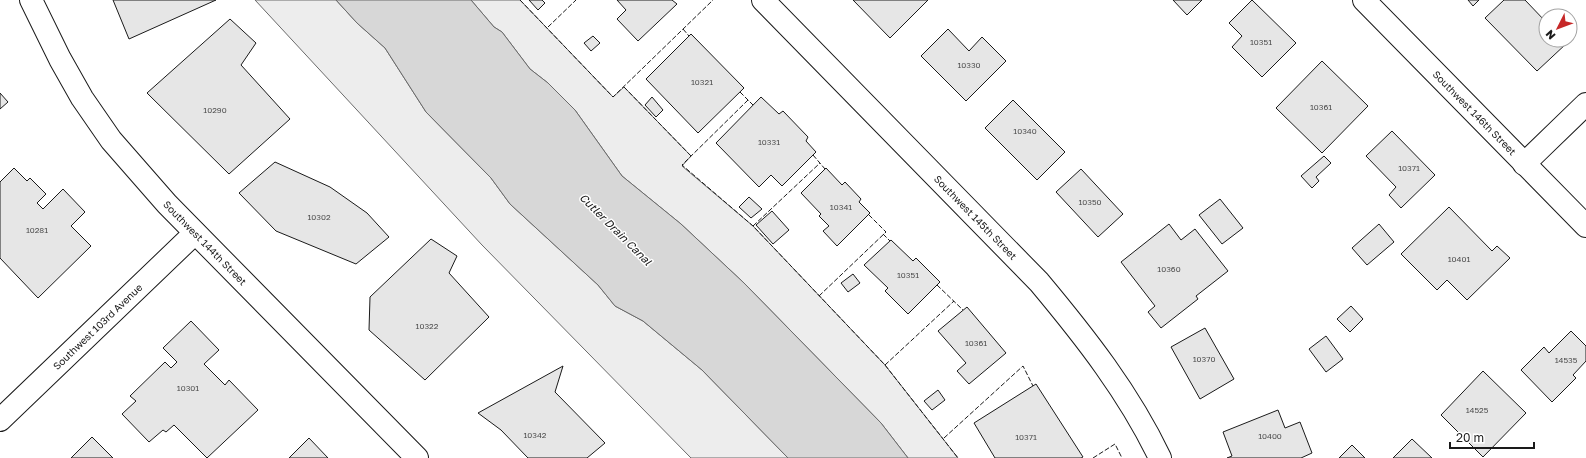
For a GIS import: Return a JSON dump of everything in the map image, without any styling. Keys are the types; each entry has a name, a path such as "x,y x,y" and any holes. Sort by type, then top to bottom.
{"street":[{"name":"Southwest 144th Street","path":"31,0 60,59 95,119 139,174 195,233 417,458"},
{"name":"Southwest 145th Street","path":"763,0 1039,282 1079,331 1109,372 1134,411 1160,458"},
{"name":"Southwest 146th Street","path":"1364,0 1586,226"},
{"path":"1524,164 1586,104"},
{"name":"Southwest 103rd Avenue","path":"0,420 195,233"}],"shaded area":[{"path":"255,0 336,0 357,23 385,48 426,112 491,178 510,204 598,285 615,306 643,321 702,370 788,458 691,458 482,245"},
{"path":"471,0 520,0 613,97 624,87 691,156 682,166 753,226 885,365 958,458 908,458 881,423 744,283 681,224 622,176 575,110 548,83 530,69 502,32 494,27"}],"water":[{"name":"Cutler Drain Canal","path":"336,0 471,0 494,27 502,32 530,69 548,83 575,110 622,176 681,224 744,283 881,423 908,458 788,458 702,370 643,321 615,306 598,285 510,204 491,178 426,112 385,48 357,23"}],"building":[{"path":"113,0 216,0 129,39"},
{"path":"529,0 542,0 545,3 538,10"},
{"path":"617,0 672,0 677,4 638,41 617,19 626,10"},
{"path":"853,0 928,0 890,38"},
{"path":"1173,0 1202,0 1187,15"},
{"path":"1252,0 1296,43 1262,77 1232,47 1242,36 1229,23"},
{"path":"1468,0 1479,0 1473,6"},
{"path":"1504,0 1525,0 1538,14 1538,48 1562,48 1537,71 1485,18"},
{"path":"230,19 256,43 241,65 290,119 229,174 147,93"},
{"path":"948,29 969,51 982,37 1006,61 966,101 921,56"},
{"path":"691,34 744,88 698,133 646,79"},
{"path":"593,36 600,43 591,51 584,43"},
{"path":"1322,61 1368,106 1322,153 1276,108"},
{"path":"0,93 8,102 0,109"},
{"path":"652,97 663,110 656,117 645,105"},
{"path":"761,97 779,114 783,111 808,137 806,141 816,152 782,186 771,175 759,187 716,143"},
{"path":"1013,100 1065,152 1037,180 985,128"},
{"path":"1392,131 1435,175 1401,208 1389,195 1396,187 1366,156"},
{"path":"1324,156 1331,163 1316,177 1319,181 1312,188 1301,176"},
{"path":"275,162 330,187 367,213 389,237 356,264 276,231 239,193"},
{"path":"14,168 27,181 30,178 46,194 37,203 43,209 63,189 85,212 71,226 91,246 38,298 0,258 0,182"},
{"path":"826,168 842,185 845,182 861,199 859,202 870,213 837,246 823,231 829,226 819,216 821,214 801,193"},
{"path":"1081,169 1123,214 1098,237 1056,192"},
{"path":"749,197 762,209 751,218 739,207"},
{"path":"1220,199 1243,228 1222,244 1199,215"},
{"path":"1449,207 1492,251 1497,246 1510,258 1467,300 1447,280 1437,290 1401,254"},
{"path":"772,211 789,230 773,244 756,225"},
{"path":"1169,224 1181,240 1195,229 1228,271 1196,296 1198,299 1161,328 1148,312 1155,306 1121,262"},
{"path":"1379,224 1394,242 1367,265 1352,248"},
{"path":"431,239 457,256 449,273 489,317 425,380 369,330 370,297"},
{"path":"891,240 913,261 916,258 940,282 908,314 885,291 888,288 864,265"},
{"path":"853,274 860,283 848,292 841,283"},
{"path":"1351,306 1363,319 1350,332 1337,319"},
{"path":"967,307 1006,353 969,384 957,371 966,363 938,331"},
{"path":"191,321 219,350 204,364 225,385 229,380 258,410 207,458 174,425 166,432 163,430 149,442 122,414 136,401 130,396 165,362 171,368 177,362 163,348"},
{"path":"1205,328 1234,379 1200,399 1171,347"},
{"path":"1571,331 1586,346 1586,361 1573,375 1576,378 1552,402 1521,370 1544,347 1549,353"},
{"path":"1326,336 1343,359 1326,372 1309,349"},
{"path":"563,366 555,392 605,443 587,458 528,458 501,430 478,413"},
{"path":"1483,371 1526,413 1483,457 1441,415"},
{"path":"1036,384 1083,457 995,458 974,423"},
{"path":"938,390 945,400 932,410 924,401"},
{"path":"1278,410 1285,428 1300,422 1312,453 1301,458 1227,458 1232,456 1223,432"},
{"path":"92,437 113,458 71,458"},
{"path":"309,438 328,458 289,458"},
{"path":"1412,439 1432,458 1393,458"},
{"path":"1352,445 1365,458 1339,458"}],"fence":[{"path":"520,0 613,97 713,0"},
{"path":"548,27 576,0"},
{"path":"683,29 689,36"},
{"path":"624,87 691,156"},
{"path":"740,92 753,105"},
{"path":"748,100 682,165 753,226 885,365 958,458"},
{"path":"813,155 825,169"},
{"path":"753,226 820,163"},
{"path":"819,296 886,232 869,215"},
{"path":"883,234 890,241"},
{"path":"937,285 963,310"},
{"path":"885,365 954,301"},
{"path":"944,438 1023,366 1033,386"},
{"path":"1093,458 1115,444 1122,458"}]}
